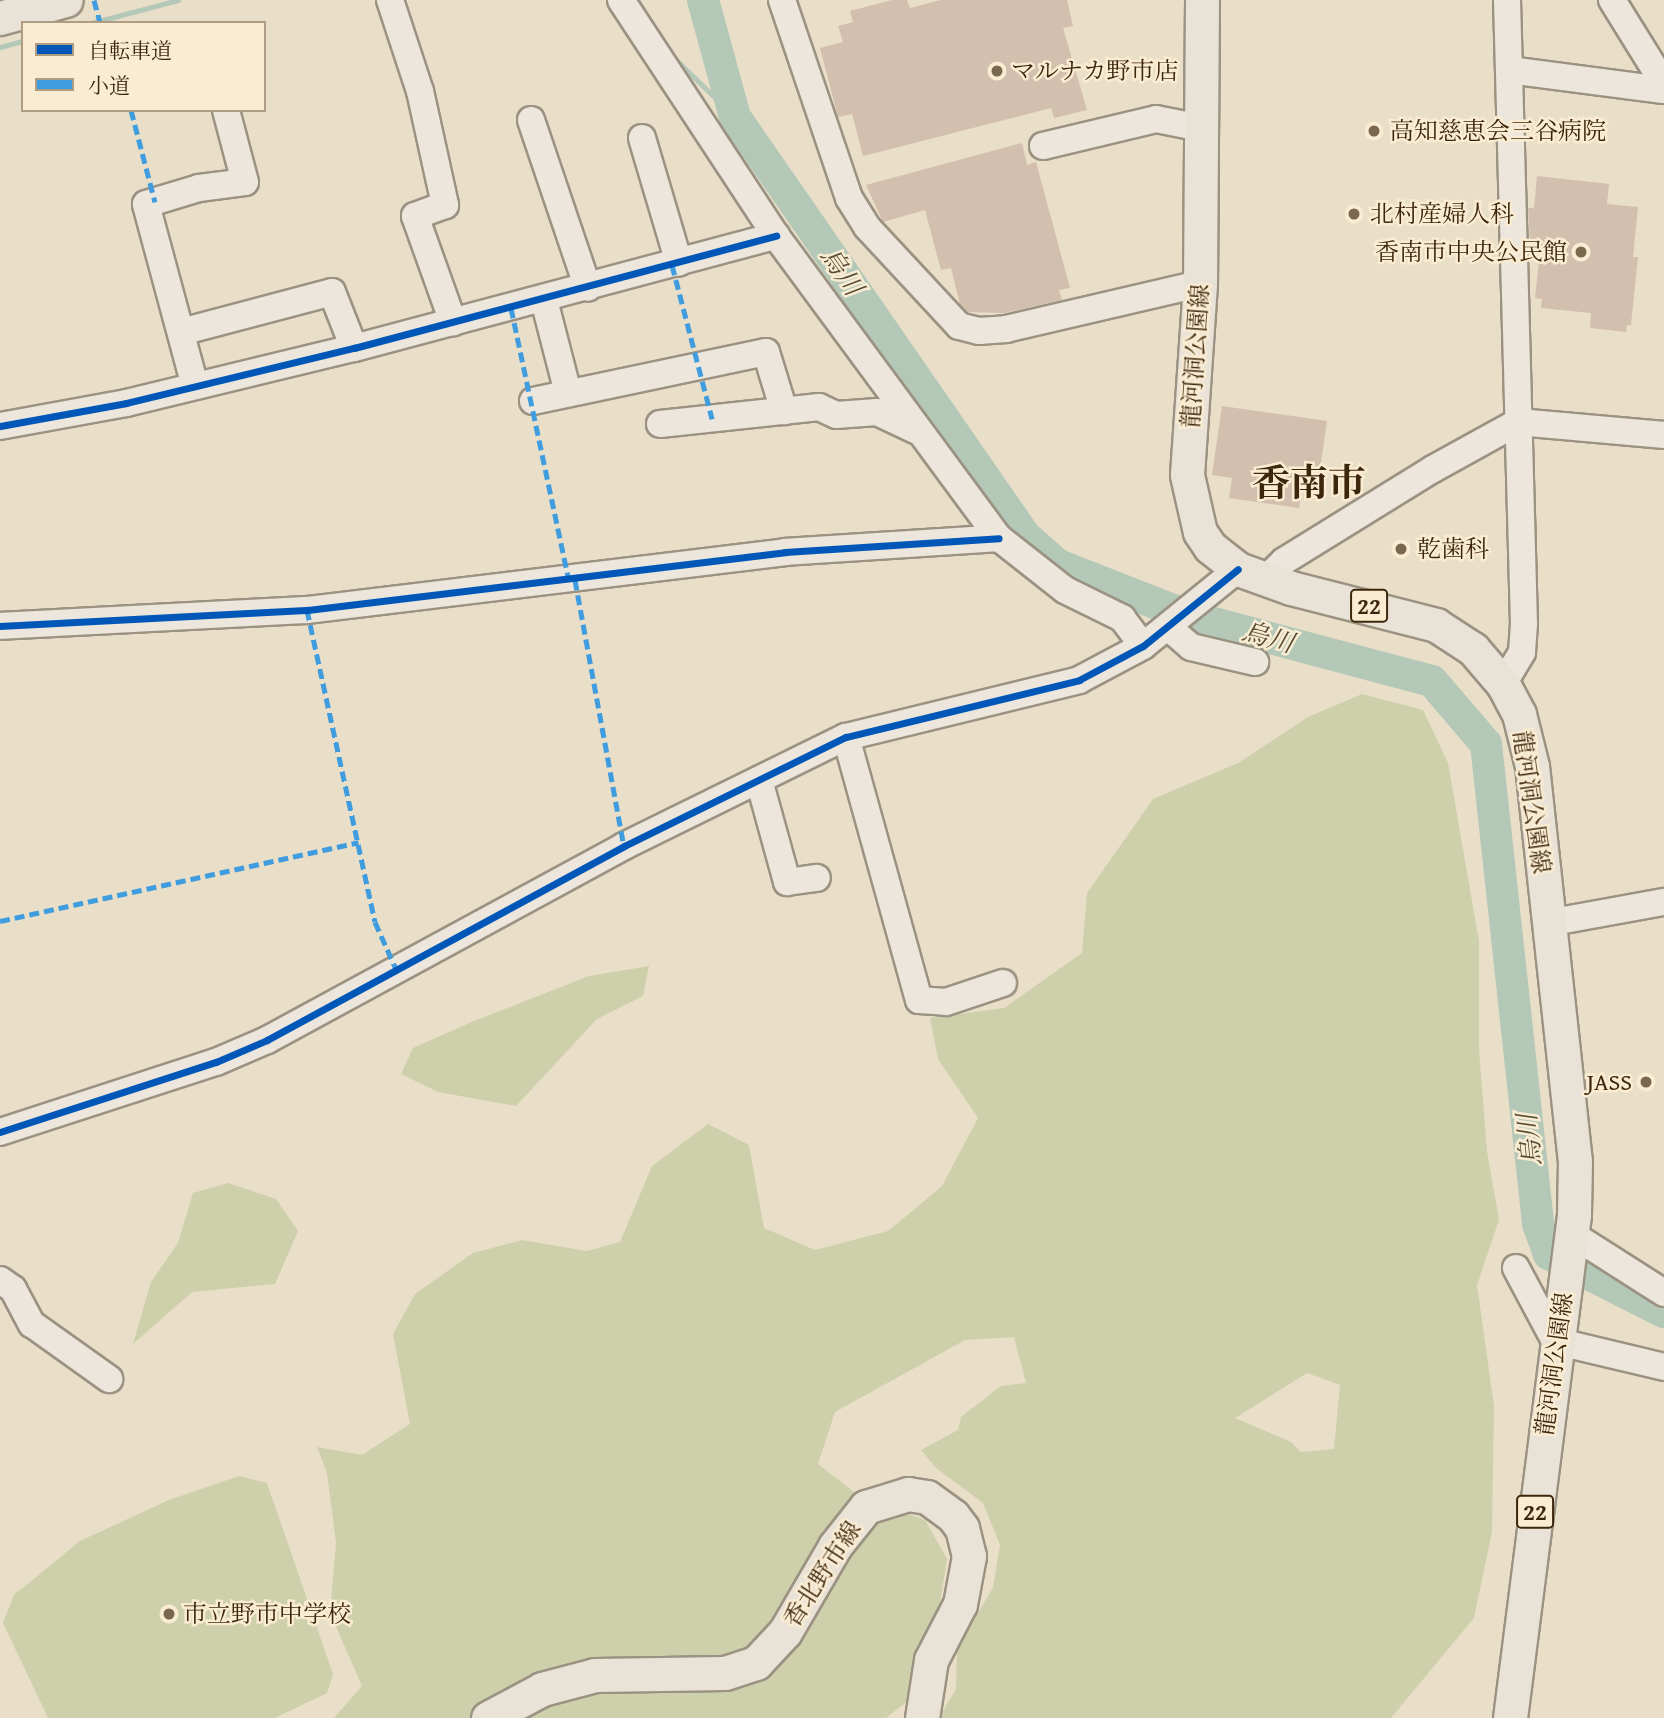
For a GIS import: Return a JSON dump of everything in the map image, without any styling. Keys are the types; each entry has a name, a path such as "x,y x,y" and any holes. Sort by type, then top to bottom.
{"main road":[{"path":"0,18 66,0"},
{"name":"龍河洞公園線","path":"1202,0 1200,284 1187,475 1191,508 1210,547 1241,577 1436,625 1473,649 1503,684 1519,714 1532,766 1575,1161 1573,1238 1555,1341 1510,1718"},
{"name":"香北野市線","path":"488,1718 541,1689 595,1675 725,1673 756,1663 785,1632 835,1546 866,1507 908,1494 927,1497 953,1516 962,1528 969,1556 960,1604 931,1660 922,1718"}],"street":[{"path":"390,0 420,91 445,205 415,216 453,322"},
{"path":"621,0 776,236 999,538 1065,590 1122,618 1143,646"},
{"path":"782,0 849,198 867,227 959,326 979,331 1006,329 1200,284"},
{"path":"1503,684 1521,652 1524,624 1507,0"},
{"path":"1612,0 1664,85"},
{"path":"1508,70 1664,90"},
{"path":"195,386 146,204 199,188 246,182 227,112"},
{"path":"1043,146 1156,119 1201,128"},
{"path":"531,120 588,288"},
{"path":"642,138 679,263"},
{"path":"0,426 195,386 354,348 544,300 776,236"},
{"path":"181,332 332,292 354,348"},
{"path":"544,300 568,393"},
{"path":"533,401 621,379 698,370 766,352 784,411"},
{"path":"660,424 819,407 836,415 877,412 922,433"},
{"path":"0,1132 248,1048 624,846 846,737 1079,680 1143,646 1241,577 1284,561 1433,468 1518,422 1664,435"},
{"path":"0,626 307,610 785,552 999,538"},
{"path":"1168,627 1191,648 1255,662"},
{"path":"846,737 919,1000 946,1002 1003,983"},
{"path":"759,780 787,882 817,878"},
{"path":"1548,923 1664,902"},
{"path":"1573,1238 1664,1293"},
{"path":"1516,1268 1555,1341 1664,1367"},
{"path":"0,1280 13,1289 32,1324 109,1379"}],"green space":[{"path":"1362,694 1423,710 1448,763 1479,941 1479,1050 1487,1151 1499,1220 1477,1285 1494,1406 1492,1532 1474,1618 1391,1718 939,1718 956,1689 957,1648 993,1588 1000,1545 983,1503 936,1468 921,1450 958,1430 961,1417 1001,1386 1026,1383 1014,1337 965,1340 835,1412 818,1464 859,1496 925,1520 947,1559 937,1622 914,1696 886,1718 334,1718 362,1686 330,1613 336,1543 327,1473 317,1447 362,1455 410,1424 393,1334 415,1294 473,1253 522,1240 587,1251 620,1242 652,1166 708,1124 749,1145 764,1228 815,1250 888,1231 942,1186 978,1118 938,1059 930,1018 1004,1008 1082,953 1087,893 1153,799 1238,763 1308,717","holes":["1307,1373 1340,1385 1334,1449 1301,1452 1291,1442 1235,1418"]},
{"path":"649,966 643,996 597,1019 516,1106 438,1092 401,1074 413,1048 474,1021 589,976"},
{"path":"228,1183 276,1199 298,1231 275,1284 192,1292 133,1344 151,1282 178,1243 193,1193"},
{"name":"市立野市中学校","path":"239,1476 267,1483 333,1674 327,1693 275,1718 48,1718 3,1623 14,1595 80,1541 169,1500"}],"building":[{"path":"892,0 907,0 910,8 941,0 1067,0 1073,26 1063,28 1087,110 1054,118 1051,108 863,156 852,114 838,117 820,48 843,42 838,26 853,22 850,11"},
{"path":"1022,143 1027,165 1036,162 1070,288 1059,290 1062,300 1004,313 967,312 960,304 951,268 941,270 925,210 883,222 866,185"},
{"path":"1537,176 1609,184 1607,204 1638,207 1633,257 1638,257 1631,325 1627,325 1626,332 1590,328 1591,313 1541,308 1542,299 1535,298 1541,241 1530,240 1528,208 1534,208"},
{"path":"1222,406 1327,421 1317,490 1302,488 1299,508 1229,498 1232,478 1212,475"}],"waterway":[{"path":"99,21 178,0"},
{"path":"637,0 643,10"},
{"name":"烏川","path":"703,0 735,117 1025,536 1058,565 1191,617 1432,681 1486,744 1538,1224 1549,1254 1664,1312"},
{"path":"0,47 21,42"},
{"path":"672,56 735,117"}],"marked path":[{"path":"94,0 99,21"},
{"path":"132,112 155,202"},
{"path":"672,265 712,419"},
{"path":"511,308 569,581"},
{"path":"575,580 624,846"},
{"path":"307,610 375,922 396,969"},
{"path":"0,921 358,842"}],"cycle path":[{"path":"0,426 126,403 354,348 776,236"},
{"path":"0,626 307,610 785,552 999,538"},
{"path":"0,1132 216,1062 267,1040 624,846 846,737 1079,680 1143,646 1238,569"}],"place":[{"name":"マルナカ野市店","path":"997,71"},
{"name":"高知慈恵会三谷病院","path":"1374,131"},
{"name":"北村産婦人科","path":"1354,214"},
{"name":"香南市中央公民館","path":"1581,252"},
{"name":"乾歯科","path":"1401,549"},
{"name":"JASS","path":"1646,1082"},
{"name":"市立野市中学校","path":"169,1614"}],"district":[{"name":"香南市","path":"1309,483"}]}
